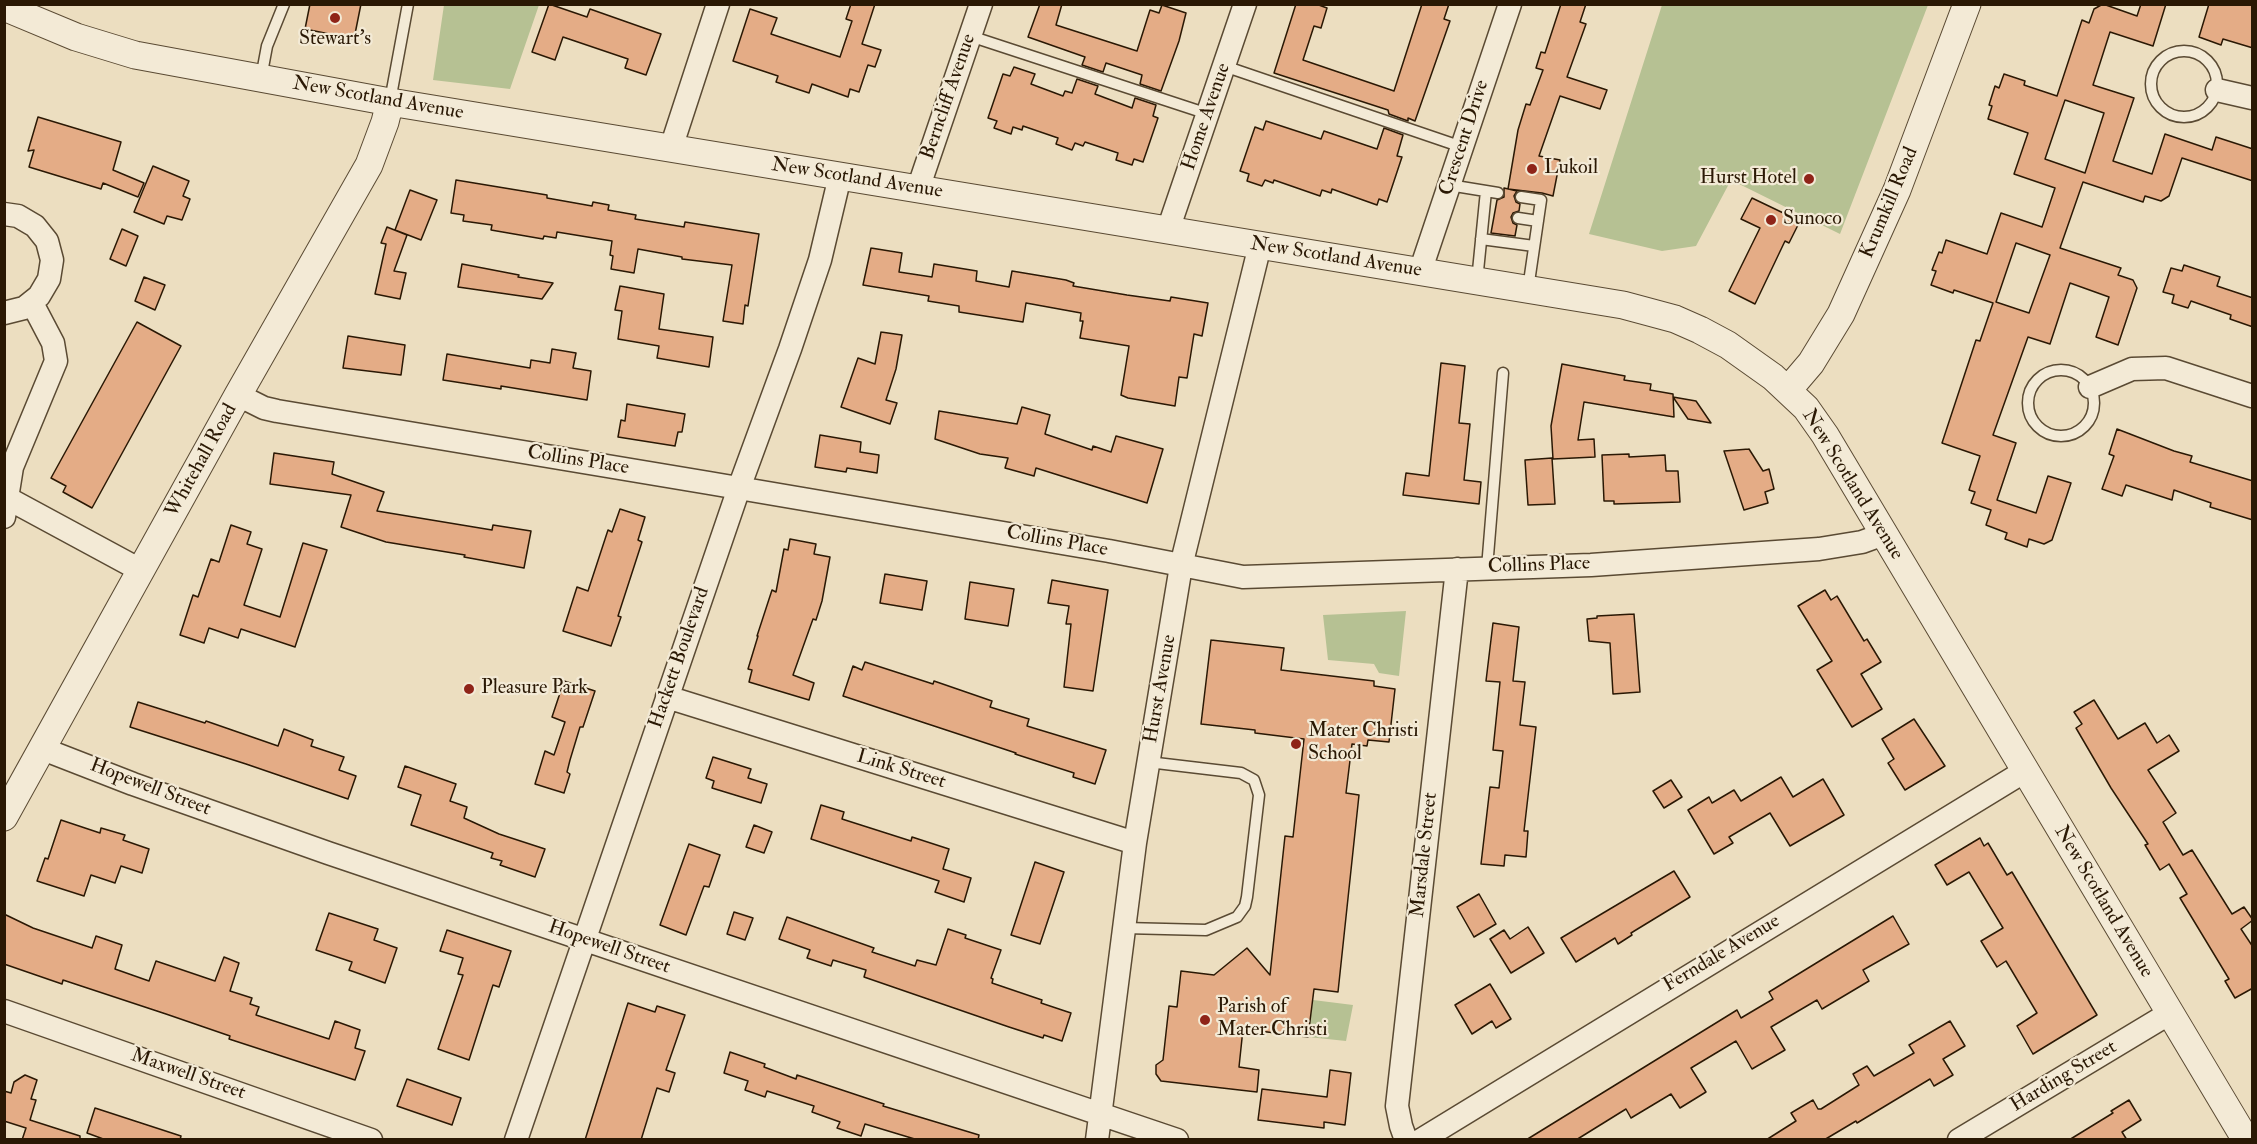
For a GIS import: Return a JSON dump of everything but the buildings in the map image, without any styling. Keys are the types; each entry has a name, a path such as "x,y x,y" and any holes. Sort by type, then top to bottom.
{"street":[{"path":"671,148 718,4"},
{"name":"Berncliff Avenue","path":"918,189 981,4"},
{"name":"Home Avenue","path":"1168,230 1245,4"},
{"name":"Crescent Drive","path":"1420,272 1510,4"},
{"name":"Krumkill Road","path":"1788,390 1811,363 1841,314 1897,190 1967,4"},
{"name":"New Scotland Avenue","path":"18,9 76,37 135,55 390,102 1641,309 1675,319 1728,345 1788,390 1825,435 2247,1140"},
{"path":"2217,90 2253,98"},
{"name":"Whitehall Road","path":"4,817 44,749 238,395 369,165 378,144 390,102"},
{"name":"Hackett Boulevard","path":"516,1140 667,696 820,260 840,176"},
{"path":"4,214 18,216 35,226 47,242 52,260 45,288 32,303 15,311 4,313"},
{"name":"Hurst Avenue","path":"1097,1140 1135,843 1181,566 1260,245"},
{"path":"32,303 53,343 56,361 16,456 9,478 6,508 142,571"},
{"path":"2090,387 2132,369 2166,368 2253,396"},
{"name":"Collins Place","path":"238,395 264,408 278,411 1109,551 1243,577 1591,565 1818,549 1862,542 1884,534"},
{"name":"Marsdale Street","path":"1406,1140 1397,1106 1457,569"},
{"name":"Link Street","path":"667,696 1135,843"},
{"name":"Hopewell Street","path":"44,749 208,811 1177,1140"},
{"name":"Ferndale Avenue","path":"1421,1140 2025,771"},
{"name":"Maxwell Street","path":"4,1011 371,1140"},
{"name":"Harding Street","path":"1959,1140 2170,1013"}],"lane":[{"path":"261,78 267,46 284,4"},
{"path":"390,102 408,4"},
{"path":"970,36 1208,114"},
{"path":"2180,51 2190,51 2200,55 2211,65 2215,72 2217,90 2213,101 2199,114 2188,118 2178,118 2161,110 2152,94 2150,80 2152,72 2162,58 2180,51"},
{"path":"1224,66 1462,147"},
{"path":"1449,185 1498,193"},
{"path":"1476,281 1481,239 1489,213 1486,191"},
{"path":"1521,197 1541,200 1528,290"},
{"path":"1518,218 1538,221"},
{"path":"1481,239 1534,246"},
{"path":"2056,370 2070,371 2082,377 2090,387 2094,399 2094,412 2088,424 2078,432 2066,436 2053,436 2041,430 2033,420 2028,408 2029,395 2034,383 2044,374 2056,370"},
{"path":"1487,568 1503,373"},
{"path":"1124,928 1206,930 1237,917 1245,906 1247,897 1258,795 1254,780 1241,773 1148,762"}],"green space":[{"path":"444,5 539,5 510,89 433,80"},
{"path":"1662,5 1928,5 1840,234 1731,180 1696,246 1662,251 1589,234"},
{"path":"1406,611 1399,676 1379,673 1374,664 1328,660 1323,615"},
{"path":"1313,1000 1353,1005 1346,1041 1308,1037"}],"place":[{"name":"Stewart's","path":"335,18"},
{"name":"Lukoil","path":"1532,169"},
{"name":"Hurst Hotel","path":"1809,179"},
{"name":"Sunoco","path":"1771,220"},
{"name":"Pleasure Park","path":"469,689"},
{"name":"Mater Christi School","path":"1296,744"},
{"name":"Parish of Mater Christi","path":"1205,1020"}]}
